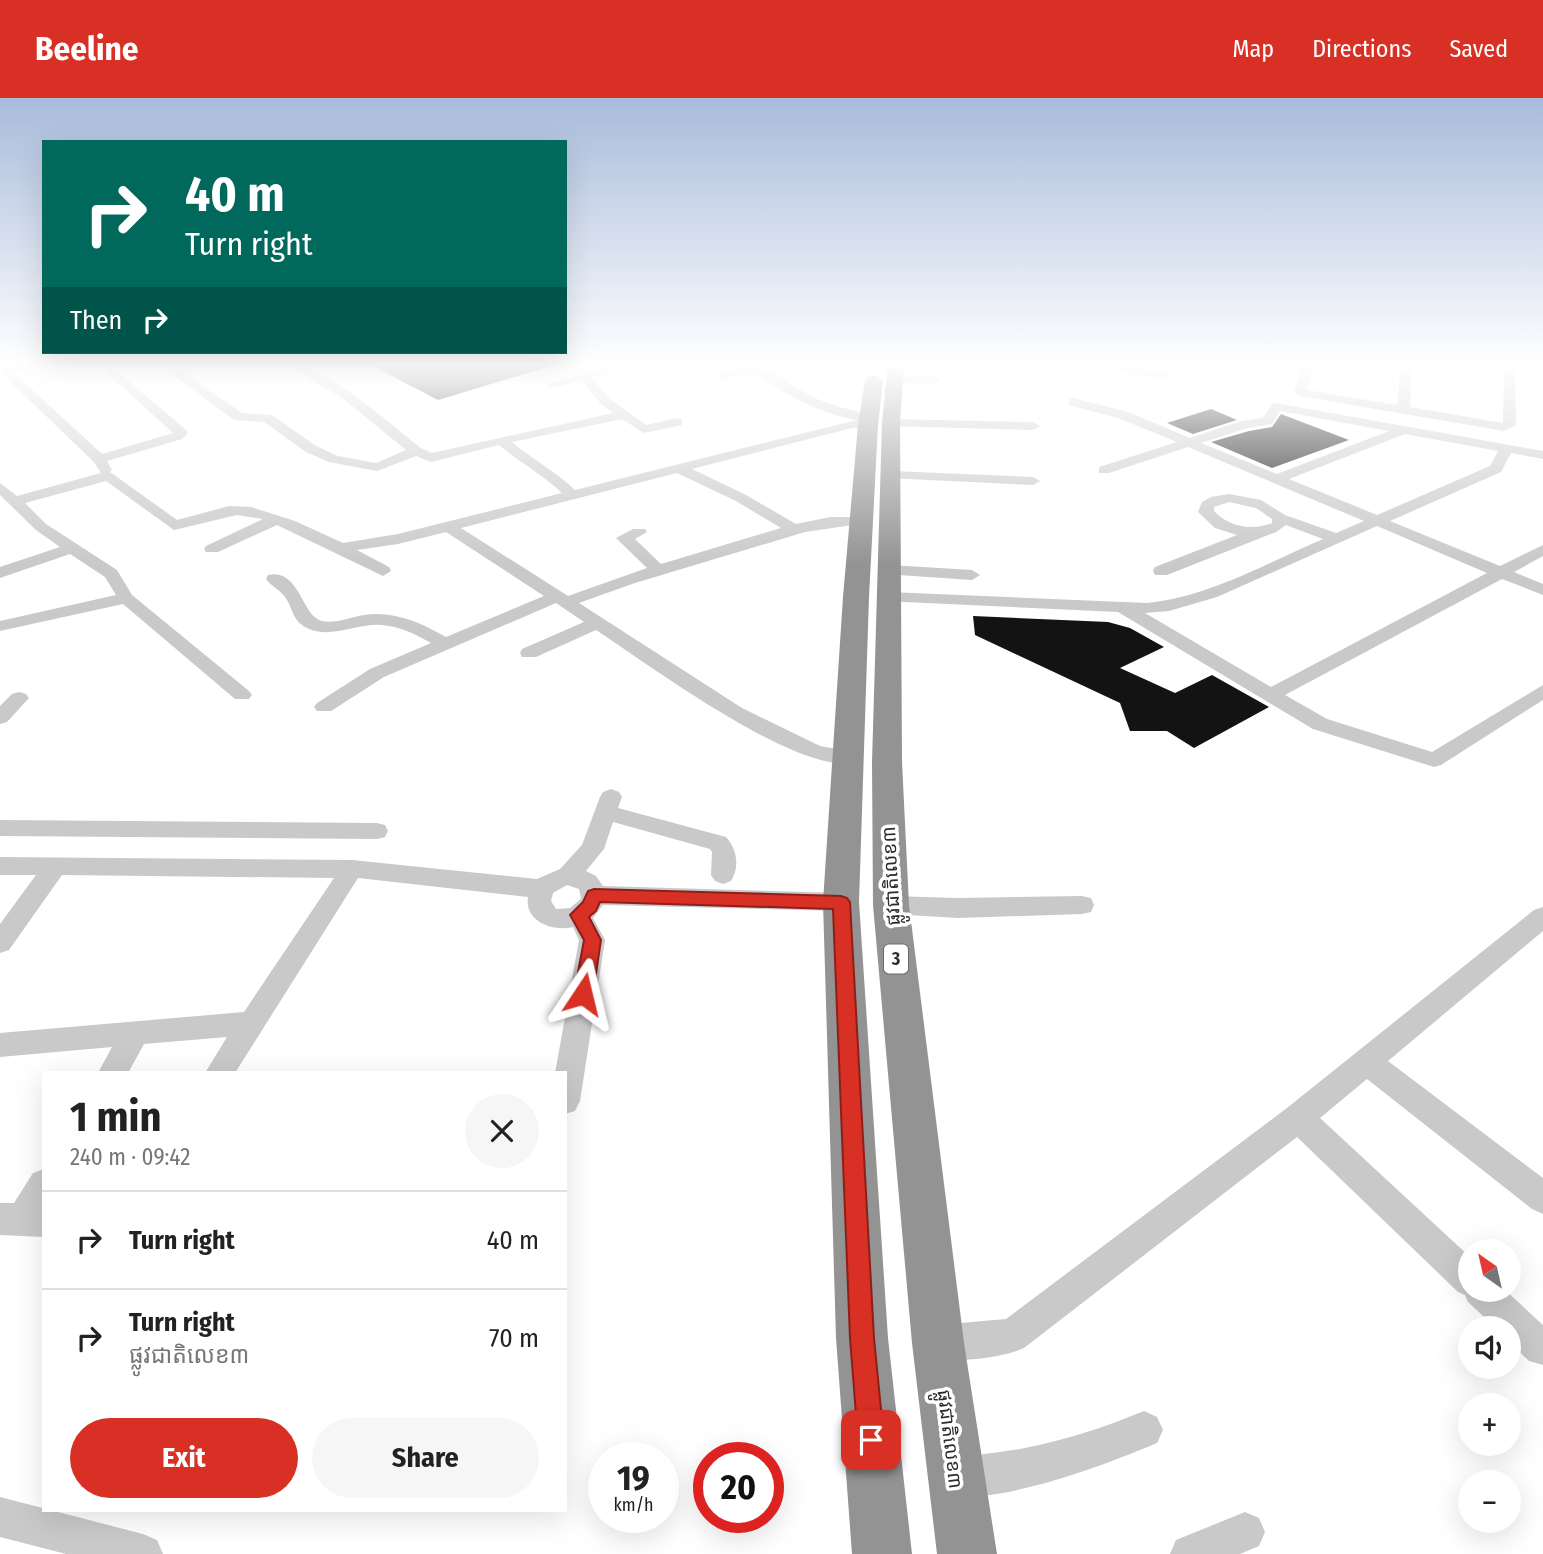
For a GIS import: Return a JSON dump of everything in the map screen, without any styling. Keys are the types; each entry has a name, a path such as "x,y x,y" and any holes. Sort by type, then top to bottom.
{"highway":[{"name":"ផ្លូវជាតិលេខ៣","path":"867,430 841,902 862,1338 882,1554"},
{"name":"ផ្លូវជាតិលេខ៣","path":"871,430 891,475 887,762 891,905 938,1343 954,1478 967,1554"}],"street":[{"path":"68,430 99,459 108,476 174,525 233,510 255,513 345,547 383,571"},
{"path":"99,459 177,436 181,433 178,430"},
{"path":"284,430 311,449 357,465 377,467 416,451"},
{"path":"390,430 416,451 430,458 551,430"},
{"path":"345,547 398,539 835,430"},
{"path":"1160,430 1543,590"},
{"path":"1104,470 1228,430"},
{"path":"1276,479 1403,430 1543,455"},
{"path":"502,440 526,461 547,471 572,495"},
{"path":"890,583 1124,608 1169,606 1192,600 1496,469 1506,449"},
{"path":"679,468 741,498 795,530"},
{"path":"891,475 1033,481"},
{"path":"14,501 108,476"},
{"path":"0,487 41,527 111,574 126,598 242,695"},
{"path":"1256,532 1223,526 1211,519 1206,512 1207,505 1216,500 1245,500 1273,510 1280,518 1336,538"},
{"path":"1161,571 1256,532 1271,530 1279,525 1280,518"},
{"path":"324,707 377,673 560,600 795,530 842,519 861,520"},
{"path":"212,549 274,520"},
{"path":"448,526 735,712 815,752 847,757"},
{"path":"639,532 624,538 658,570"},
{"path":"0,573 72,548"},
{"path":"1270,695 1543,550"},
{"path":"890,583 972,575"},
{"path":"274,579 295,599 303,618 315,625 334,626 373,619 393,620 424,631 445,644"},
{"path":"0,626 126,598"},
{"path":"1124,608 1320,724 1434,760 1543,691"},
{"path":"529,653 596,623"},
{"path":"0,718 19,698"},
{"path":"568,876 592,849 608,804 718,843 724,850 723,875"},
{"path":"0,828 377,831"},
{"path":"0,943 56,865"},
{"path":"0,866 352,869 542,889"},
{"path":"220,1071 352,869"},
{"path":"567,1090 593,940 587,905 591,885 582,878 568,876 553,880 542,889 537,900 540,910 550,917 564,919 587,905 841,902"},
{"path":"891,905 958,908 1082,905"},
{"path":"938,1343 1012,1336 1298,1118 1543,917"},
{"path":"0,1045 251,1023"},
{"path":"113,1071 136,1033"},
{"path":"1367,1062 1543,1198"},
{"path":"1298,1118 1458,1269"},
{"path":"22,1220 42,1187"},
{"path":"1493,1302 1542,1348"},
{"path":"954,1478 1000,1474 1104,1445 1144,1430"},
{"path":"0,1517 143,1554"},
{"path":"1190,1554 1245,1532"}],"building":[{"path":"1183,430 1206,430 1193,434"},
{"path":"1323,430 1349,440 1272,468 1211,442 1249,431"},
{"path":"973,616 1108,622 1130,628 1164,647 1120,668 1175,693 1212,675 1269,707 1194,748 1167,731 1130,731 1120,703 975,635"}],"route":[{"path":"583,994 593,940 579,915 590,906 594,895 841,902 862,1338 871,1440"}]}
